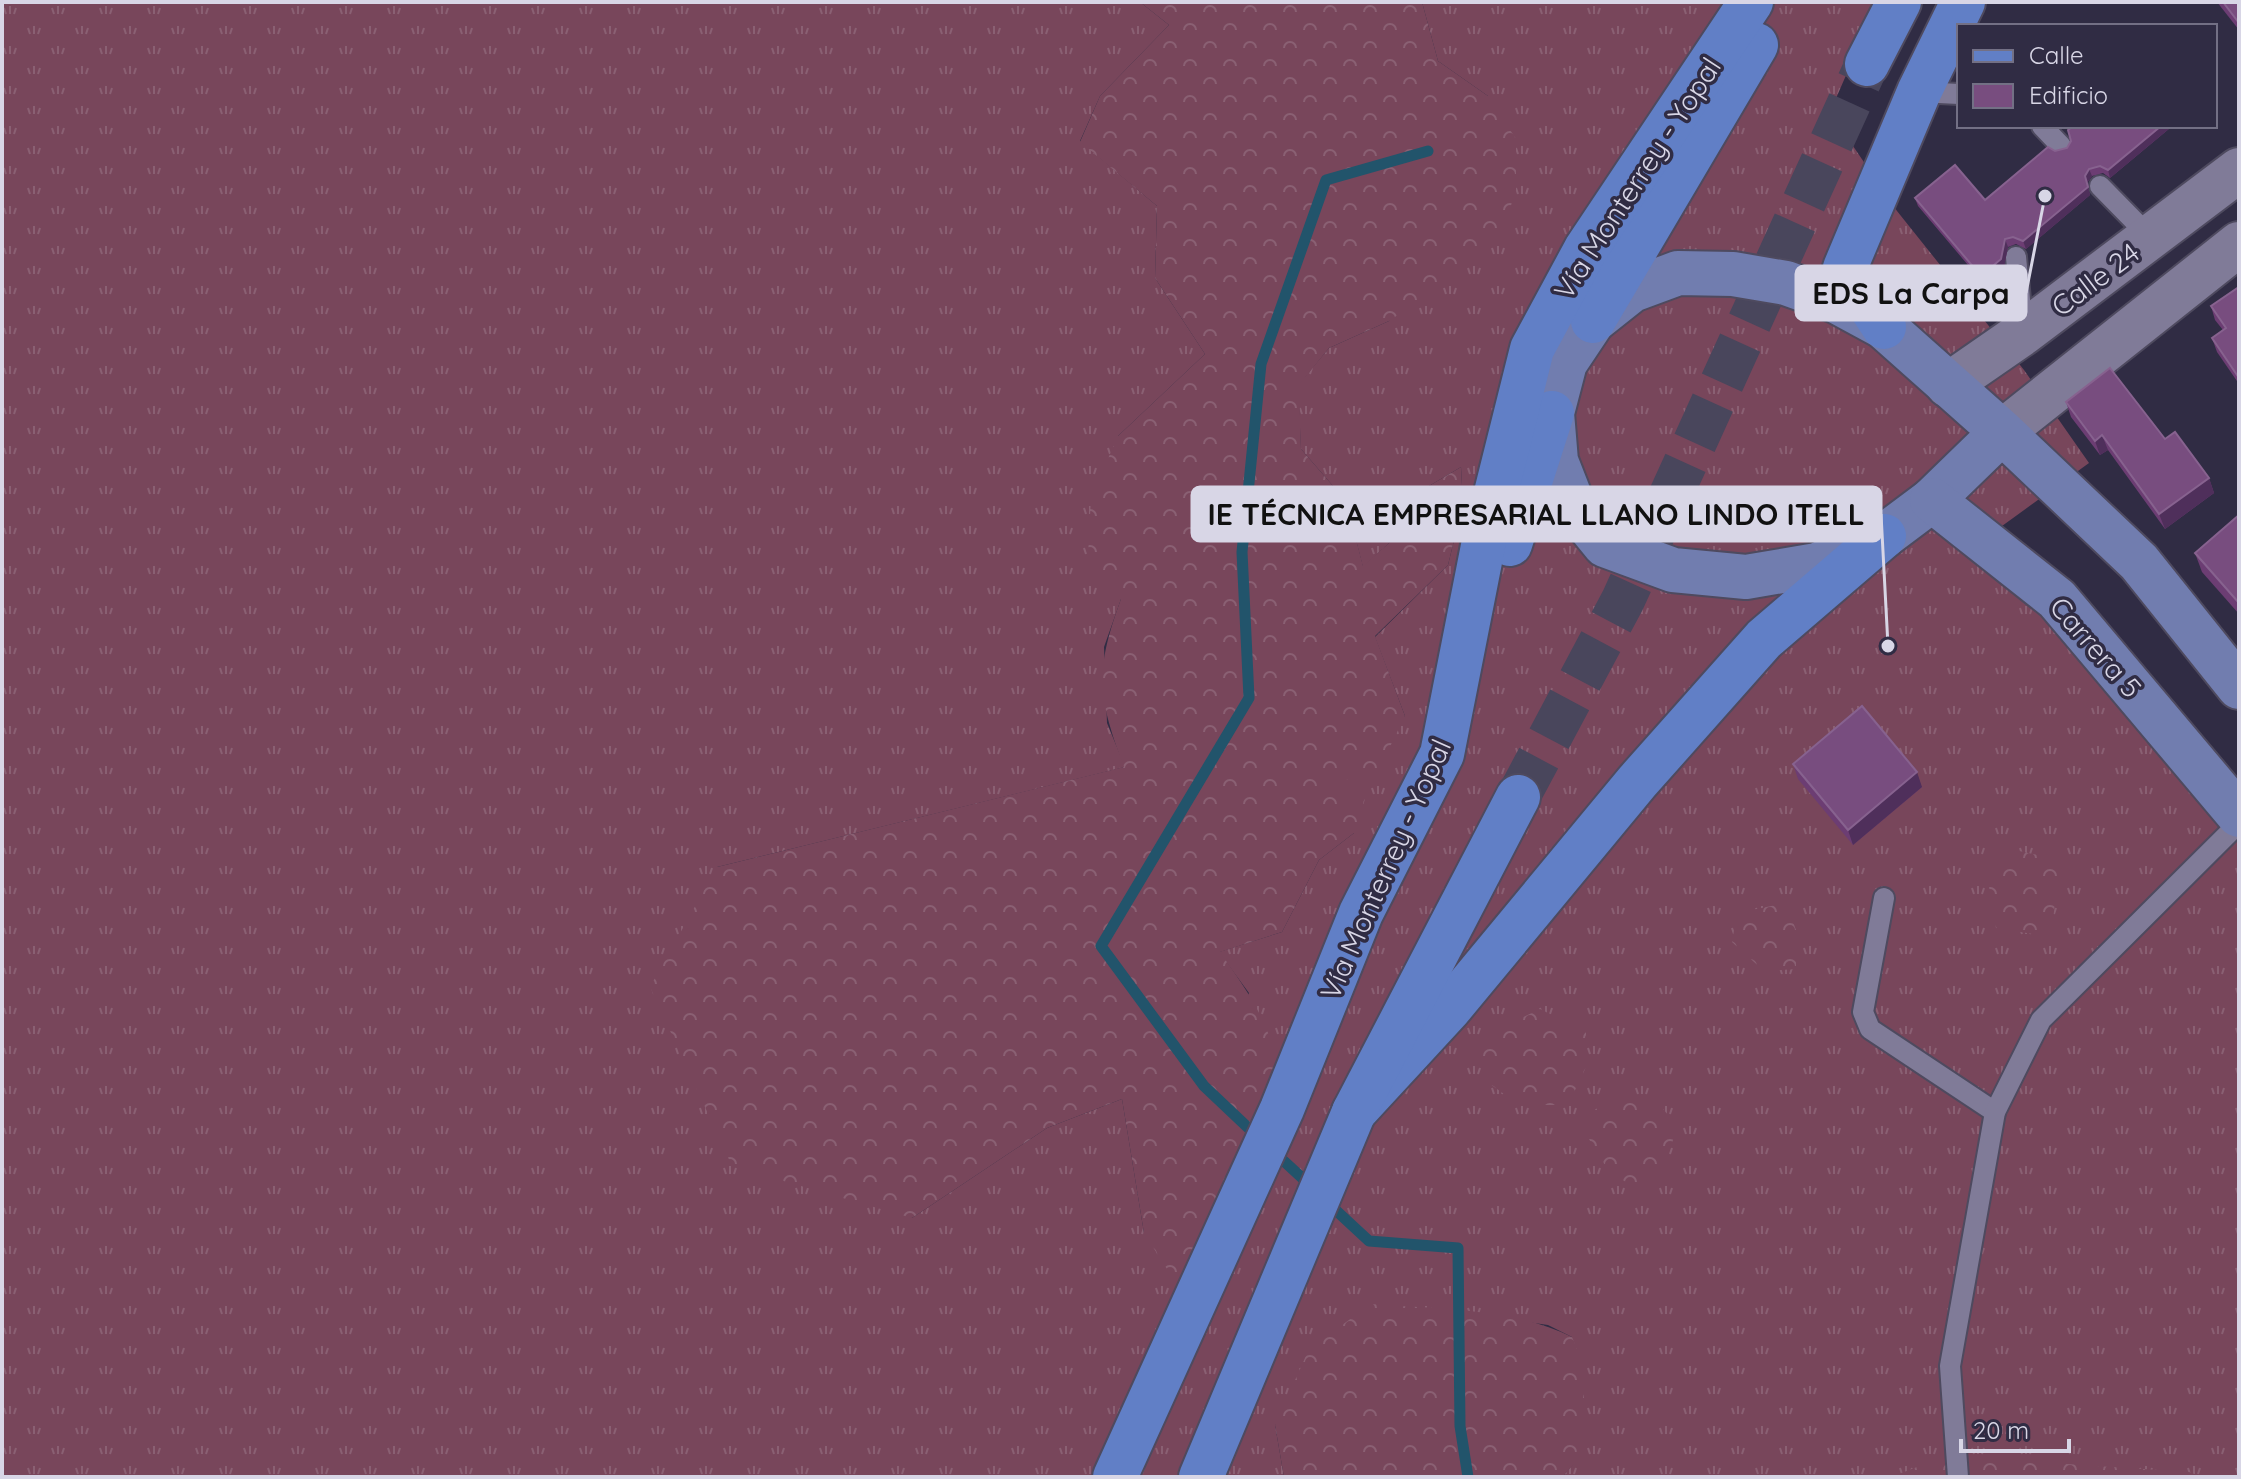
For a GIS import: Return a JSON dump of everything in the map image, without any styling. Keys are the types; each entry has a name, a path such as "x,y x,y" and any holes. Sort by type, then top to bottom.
{"main road":[{"name":"Vía Monterrey - Yopal","path":"1115,1477 1282,1109 1361,913 1442,754 1484,541 1532,349 1586,249 1751,2"},
{"path":"1442,754 1552,413 1565,363 1782,2"},
{"path":"1867,64 1899,2"},
{"path":"1957,24 1963,2"},
{"path":"1884,327 1845,268 1939,93 1957,25"},
{"path":"1593,321 1632,290 1678,273 1733,274 1786,283 1836,301 1884,327 2002,432 2139,562 2239,687"},
{"path":"1552,413 1556,461 1569,495 1574,507 1605,545 1673,570 1746,577 1817,565 1884,536"},
{"path":"1347,1129 1637,782 1764,639 1884,536 1932,500 2002,432"},
{"name":"Carrera 5","path":"1932,500 2057,599 2239,815"},
{"path":"1201,1477 1347,1129 1518,797"}],"street":[{"name":"Calle 24","path":"1948,385 2023,333 2239,170"},
{"path":"2002,432 2239,244"}],"lane":[{"path":"2044,128 2061,146"},
{"path":"2100,186 2150,237"},
{"path":"2016,257 2023,333"},
{"path":"1958,1477 1950,1366 1995,1112 2041,1020 2239,823"},
{"path":"1884,898 1863,1012 1870,1029 1995,1112"}],"green space":[{"path":"2,2 1140,2 1169,25 1100,96 1080,141 1157,206 1155,278 1205,354 1118,436 1121,599 1104,647 1107,723 1125,767 717,867 912,1218 1047,1128 1122,1099 1144,1233 1249,993 1219,952 1282,932 1319,860 1354,833 1334,784 1405,716 1375,637 1448,565 1463,504 1461,467 1402,502 1389,543 1363,567 1346,501 1301,449 1298,385 1329,348 1389,321 1488,96 1438,61 1422,2 1878,2 1830,112 1897,211 2024,370 2089,463 1973,547 2049,610 2239,839 2239,1477 1562,1477 1575,1462 1572,1337 1548,1325 1454,1311 1275,1425 1284,1477 2,1477"},
{"path":"1140,2 1422,2 1438,61 1488,96 1516,139 1516,190 1500,239 1446,282 1389,321 1329,348 1299,385 1301,449 1346,501 1363,566 1389,543 1402,502 1461,467 1463,504 1448,565 1375,636 1405,716 1380,767 1335,784 1365,799 1354,833 1319,860 1282,932 1220,952 1266,1027 1274,1054 1273,1076 1254,1137 1181,1291 1144,1233 1122,1099 1047,1128 912,1218 732,1166 650,987 717,867 1124,767 1108,721 1103,683 1107,645 1121,599 1087,575 1091,497 1118,436 1205,354 1155,278 1157,206 1080,142 1100,96 1169,25"},
{"path":"2010,849 2060,860 2052,928 2033,934 1996,928 1986,869"},
{"path":"1786,903 1796,930 1796,969 1764,971 1732,942 1737,913"},
{"path":"1540,1009 1586,1032 1586,1067 1568,1105 1519,1105 1482,1078 1480,1053 1509,1024"},
{"path":"1611,1099 1654,1099 1678,1126 1664,1165 1642,1189 1611,1175 1578,1121"},
{"path":"1371,1304 1500,1315 1549,1327 1572,1337 1584,1366 1584,1405 1575,1463 1562,1477 1284,1477 1275,1425 1309,1349"},
{"path":"2004,1460 2189,1472 2202,1477 1891,1477 1930,1462"}],"building":[{"path":"2223,2 2239,2 2239,23"},
{"path":"2159,128 2108,170 2100,166 2089,169 2085,176 2088,187 2023,241 2013,237 2005,239 2001,259 1981,276 1915,198 1955,165 1985,200 2048,147 2055,151 2067,148 2071,141 2068,130"},
{"path":"2239,287 2239,378 2212,338 2226,328 2211,306"},
{"path":"2110,368 2165,439 2175,432 2209,478 2159,514 2102,435 2095,441 2066,402"},
{"path":"2239,515 2239,603 2195,553"},
{"path":"1862,706 1917,772 1848,830 1793,764"}],"waterway":[{"path":"1260,1139 1204,1086 1101,946 1249,698 1242,552 1261,364 1326,180 1428,151"},
{"path":"1273,1151 1313,1188"},
{"path":"1328,1203 1369,1241 1458,1248 1460,1426 1468,1477"}],"tunnel":[{"path":"1518,797 1623,600 1867,64"}],"place":[{"name":"EDS La Carpa","path":"2045,196"},
{"name":"IE TÉCNICA EMPRESARIAL LLANO LINDO ITELL","path":"1888,646"}]}
